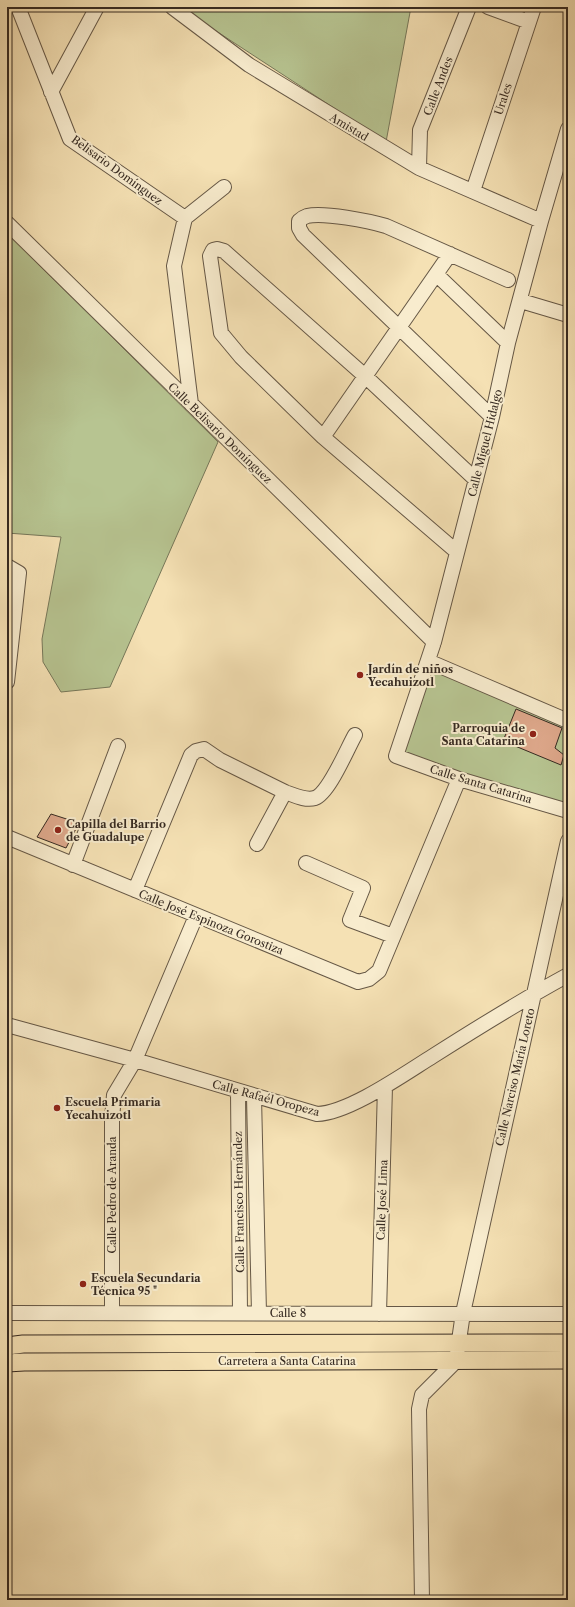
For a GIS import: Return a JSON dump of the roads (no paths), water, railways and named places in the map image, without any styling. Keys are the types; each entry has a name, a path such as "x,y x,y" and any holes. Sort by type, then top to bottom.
{"main road":[{"name":"Carretera a Santa Catarina","path":"7,1346 23,1344 568,1343"},
{"name":"Carretera a Santa Catarina","path":"7,1363 568,1360"}],"street":[{"name":"Belisario Domínguez","path":"18,7 70,139 185,218"},
{"path":"51,92 97,7"},
{"name":"Amistad","path":"172,7 249,65 419,168 541,221"},
{"name":"Calle Andes","path":"419,168 420,130 469,7"},
{"path":"488,7 529,22"},
{"name":"Urales","path":"472,191 534,7"},
{"name":"Calle Miguel Hidalgo","path":"396,756 434,642 492,417 508,343 568,129"},
{"path":"191,404 174,266 185,218 224,187"},
{"path":"492,417 303,235 299,228 299,220 306,216 318,216 366,220 386,226 508,280"},
{"name":"Calle Belisario Domínguez","path":"7,223 434,642"},
{"path":"457,552 323,437 241,358 221,333 210,256 213,250 217,248 224,250 365,376 476,480"},
{"path":"323,437 450,254"},
{"path":"436,274 508,343"},
{"path":"521,300 568,315"},
{"path":"7,566 19,573 7,667 7,682"},
{"path":"428,661 568,721"},
{"path":"135,890 191,755 196,750 204,749 220,760 285,792 306,799 316,798 325,790 355,735"},
{"path":"73,865 118,746"},
{"name":"Calle Santa Catarina","path":"396,756 459,779 568,811"},
{"name":"Calle José Espinoza Gorostiza","path":"7,837 358,982 369,979 379,971 459,779"},
{"path":"257,844 285,792"},
{"name":"Calle Narciso María Loreto","path":"456,1361 463,1313 568,841"},
{"path":"306,863 363,888 350,920 393,936"},
{"name":"Calle Pedro de Aranda","path":"112,1312 112,1119 114,1095 135,1060 196,916"},
{"name":"Calle Rafaél Oropeza","path":"7,1025 135,1060 254,1097 317,1114 329,1114 385,1086 534,993 568,975"},
{"name":"Calle José Lima","path":"379,1314 385,1086"},
{"name":"Calle Francisco Hernández","path":"238,1092 240,1313"},
{"name":"Calle Francisco Hernández","path":"254,1097 259,1313"},
{"name":"Calle 8","path":"7,1313 568,1314"},
{"path":"422,1600 418,1409 422,1395 456,1361"}],"place":[{"name":"Jardín de niños Yecahuizotl","path":"360,675"},
{"name":"Parroquia de Santa Catarina","path":"533,734"},
{"name":"Capilla del Barrio de Guadalupe","path":"58,830"},
{"name":"Escuela Primaria Yecahuizotl","path":"57,1108"},
{"name":"Escuela Secundaria Técnica 95 \"","path":"83,1284"}]}
